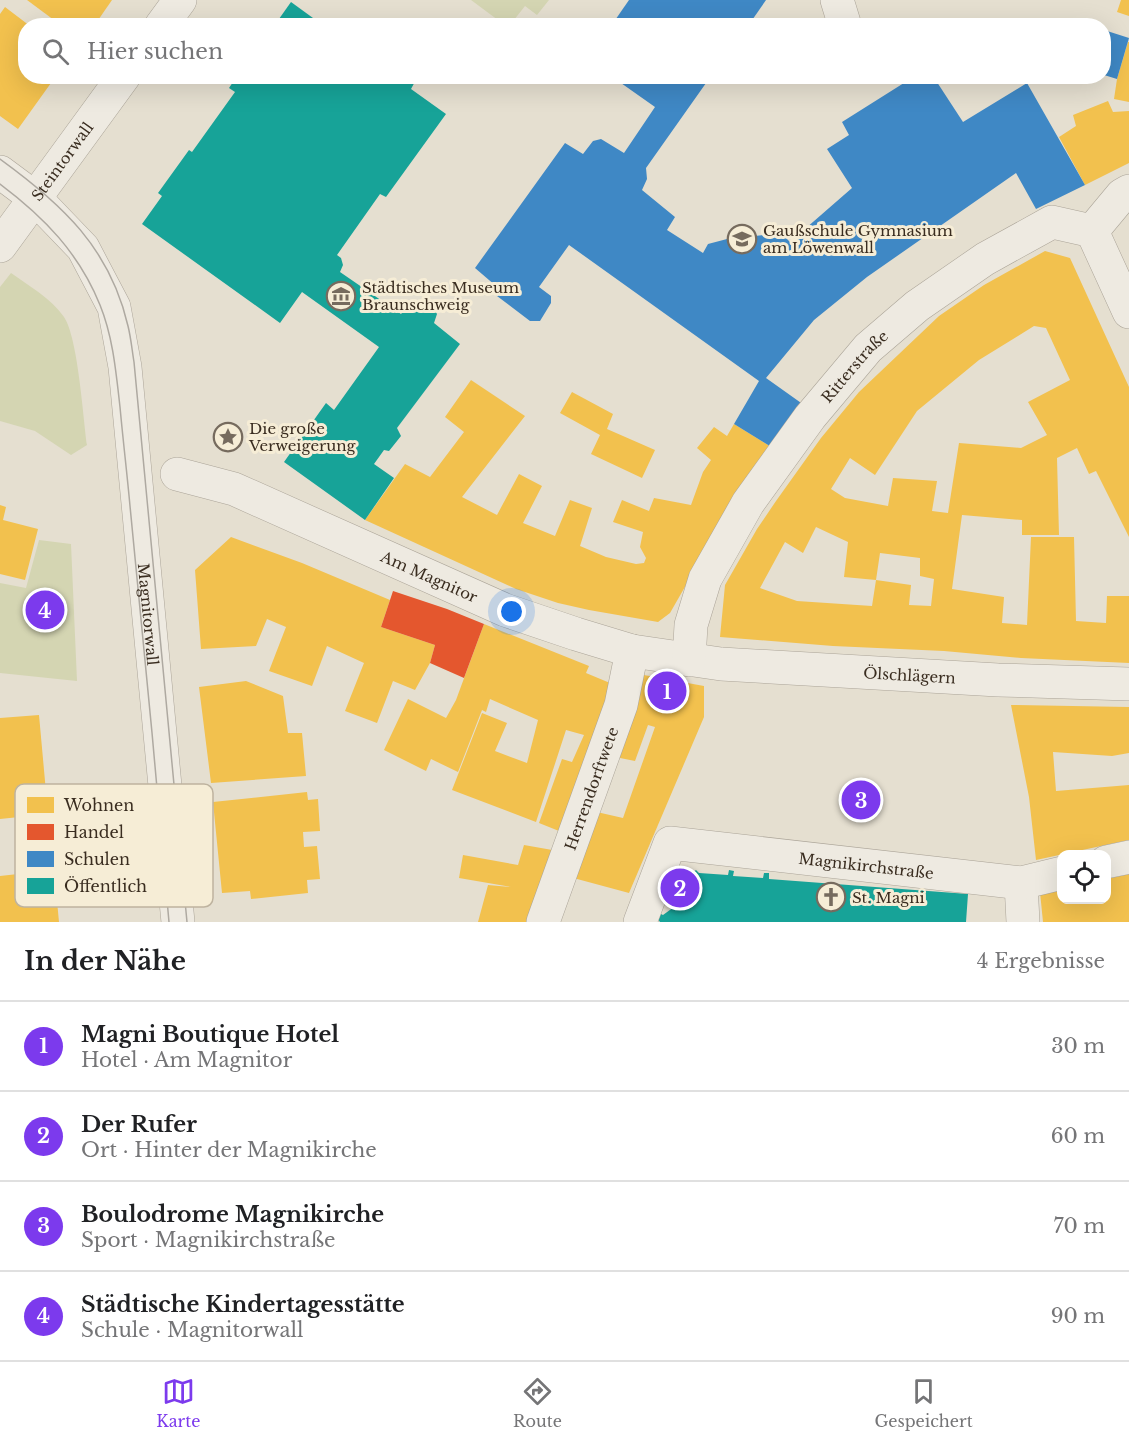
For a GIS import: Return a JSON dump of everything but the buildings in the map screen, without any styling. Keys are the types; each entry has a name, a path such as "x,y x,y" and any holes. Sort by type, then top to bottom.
{"street":[{"path":"167,18 180,0"},
{"path":"837,0 843,18"},
{"name":"Steintorwall","path":"0,246 118,84"},
{"name":"Magnitorwall","path":"0,172 35,198 83,249 114,307 126,379 165,784"},
{"path":"1129,191 1122,195 1092,231 1129,312"},
{"name":"Ritterstraße","path":"689,660 691,625 705,579 747,503 810,417 868,348 917,306 985,259 1052,222 1092,231"},
{"name":"Am Magnitor","path":"177,474 234,489 505,610 632,651 689,660"},
{"name":"Herrendorftwete","path":"543,922 621,705 632,651"},
{"name":"Ölschlägern","path":"689,660 721,664 998,680 1129,684"},
{"name":"Magnikirchstraße","path":"640,922 670,843 1020,883 1057,874"},
{"path":"1111,861 1129,857"},
{"path":"1020,883 1023,922"},
{"name":"Magnitorwall","path":"177,907 178,922"}],"green space":[{"path":"471,0 549,0 537,15 525,6 516,18 495,18"},
{"path":"11,273 53,304 69,327 82,397 87,445 71,455 35,431 0,421 0,287"},
{"path":"39,540 71,544 77,681 0,673 0,583 26,588"}],"tram line":[{"path":"0,159 44,193 80,230 109,273 120,298 128,326 134,362 174,784"},
{"path":"0,184 45,223 71,253 82,269 100,305 111,342 129,494 156,784"},
{"path":"168,907 169,922"},
{"path":"186,907 187,922"}],"place":[{"name":"Gaußschule Gymnasium am Löwenwall","path":"742,239"},
{"name":"Städtisches Museum Braunschweig","path":"341,296"},
{"name":"Die große Verweigerung","path":"228,437"},
{"name":"Städtische Kindertagesstätte","path":"45,610"},
{"name":"Magni Boutique Hotel","path":"667,691"},
{"name":"Boulodrome Magnikirche","path":"861,800"},
{"name":"Der Rufer","path":"680,888"},
{"name":"St. Magni","path":"831,897"}]}
